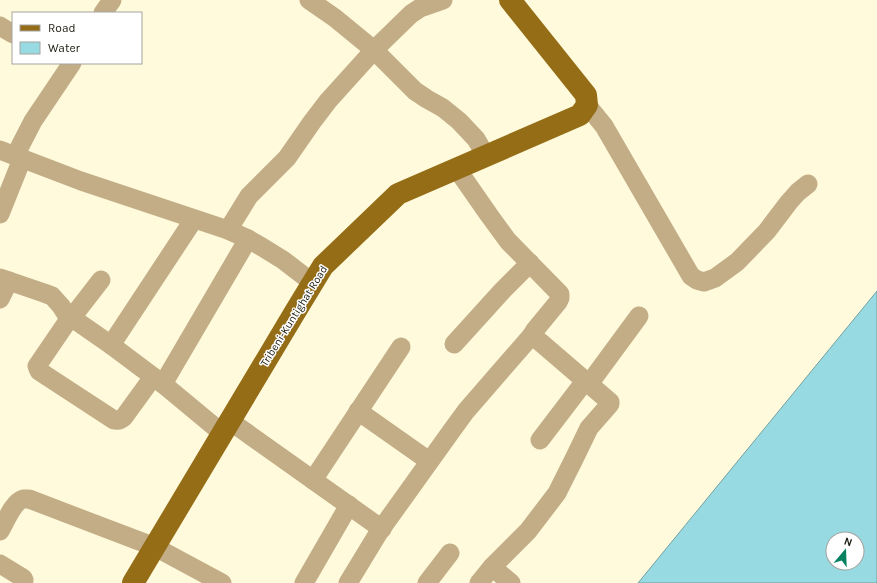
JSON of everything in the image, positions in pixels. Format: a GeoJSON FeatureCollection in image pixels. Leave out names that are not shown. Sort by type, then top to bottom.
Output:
{"type":"FeatureCollection","features":[{"type":"Feature","properties":{"kind":"main road"},"geometry":{"type":"LineString","coordinates":[[510,0],[586,95],[587,105]]}},
{"type":"Feature","properties":{"kind":"main road","name":"Tribeni-Kuntighat Road"},"geometry":{"type":"LineString","coordinates":[[133,583],[323,266],[398,194],[580,115],[587,105]]}},
{"type":"Feature","properties":{"kind":"street"},"geometry":{"type":"LineString","coordinates":[[104,12],[112,0]]}},
{"type":"Feature","properties":{"kind":"street"},"geometry":{"type":"LineString","coordinates":[[308,0],[335,18],[374,50],[415,91],[443,108],[459,121],[476,139],[486,156]]}},
{"type":"Feature","properties":{"kind":"street"},"geometry":{"type":"LineString","coordinates":[[228,230],[249,196],[286,158],[328,101],[374,50],[411,14],[420,8],[443,0]]}},
{"type":"Feature","properties":{"kind":"street"},"geometry":{"type":"LineString","coordinates":[[0,26],[12,33]]}},
{"type":"Feature","properties":{"kind":"street"},"geometry":{"type":"LineString","coordinates":[[0,214],[12,155],[66,65]]}},
{"type":"Feature","properties":{"kind":"street"},"geometry":{"type":"LineString","coordinates":[[587,105],[604,126],[691,276],[697,280],[704,282],[715,278],[738,262],[767,232],[789,202],[808,184]]}},
{"type":"Feature","properties":{"kind":"street"},"geometry":{"type":"LineString","coordinates":[[12,155],[82,181],[228,230],[248,239],[283,260],[312,283]]}},
{"type":"Feature","properties":{"kind":"street"},"geometry":{"type":"LineString","coordinates":[[348,583],[382,529],[466,411],[532,335],[560,298],[560,294],[508,240],[496,225],[457,169]]}},
{"type":"Feature","properties":{"kind":"street"},"geometry":{"type":"LineString","coordinates":[[111,345],[194,219]]}},
{"type":"Feature","properties":{"kind":"street"},"geometry":{"type":"LineString","coordinates":[[101,280],[67,322],[36,366],[40,371],[114,420],[118,421],[124,417],[158,380],[248,239]]}},
{"type":"Feature","properties":{"kind":"street"},"geometry":{"type":"LineString","coordinates":[[454,344],[530,263]]}},
{"type":"Feature","properties":{"kind":"street"},"geometry":{"type":"LineString","coordinates":[[0,299],[5,279],[52,296],[70,320]]}},
{"type":"Feature","properties":{"kind":"street"},"geometry":{"type":"LineString","coordinates":[[540,440],[639,316]]}},
{"type":"Feature","properties":{"kind":"street"},"geometry":{"type":"LineString","coordinates":[[70,320],[75,320],[226,427],[313,480],[382,529]]}},
{"type":"Feature","properties":{"kind":"street"},"geometry":{"type":"LineString","coordinates":[[479,583],[492,567],[528,531],[557,493],[589,428],[610,404],[610,402],[532,335]]}},
{"type":"Feature","properties":{"kind":"street"},"geometry":{"type":"LineString","coordinates":[[313,480],[401,347]]}},
{"type":"Feature","properties":{"kind":"street"},"geometry":{"type":"LineString","coordinates":[[358,411],[429,461]]}},
{"type":"Feature","properties":{"kind":"street"},"geometry":{"type":"LineString","coordinates":[[0,531],[14,506],[19,501],[29,499],[155,547],[222,583]]}},
{"type":"Feature","properties":{"kind":"street"},"geometry":{"type":"LineString","coordinates":[[304,583],[349,505]]}},
{"type":"Feature","properties":{"kind":"street"},"geometry":{"type":"LineString","coordinates":[[427,583],[450,554]]}},
{"type":"Feature","properties":{"kind":"street"},"geometry":{"type":"LineString","coordinates":[[0,564],[23,578],[24,581],[22,583]]}},
{"type":"Feature","properties":{"kind":"street"},"geometry":{"type":"LineString","coordinates":[[492,567],[511,583]]}},
{"type":"Feature","properties":{"kind":"water"},"geometry":{"type":"Polygon","coordinates":[[[877,291],[877,583],[638,583],[877,291]]]}}]}
